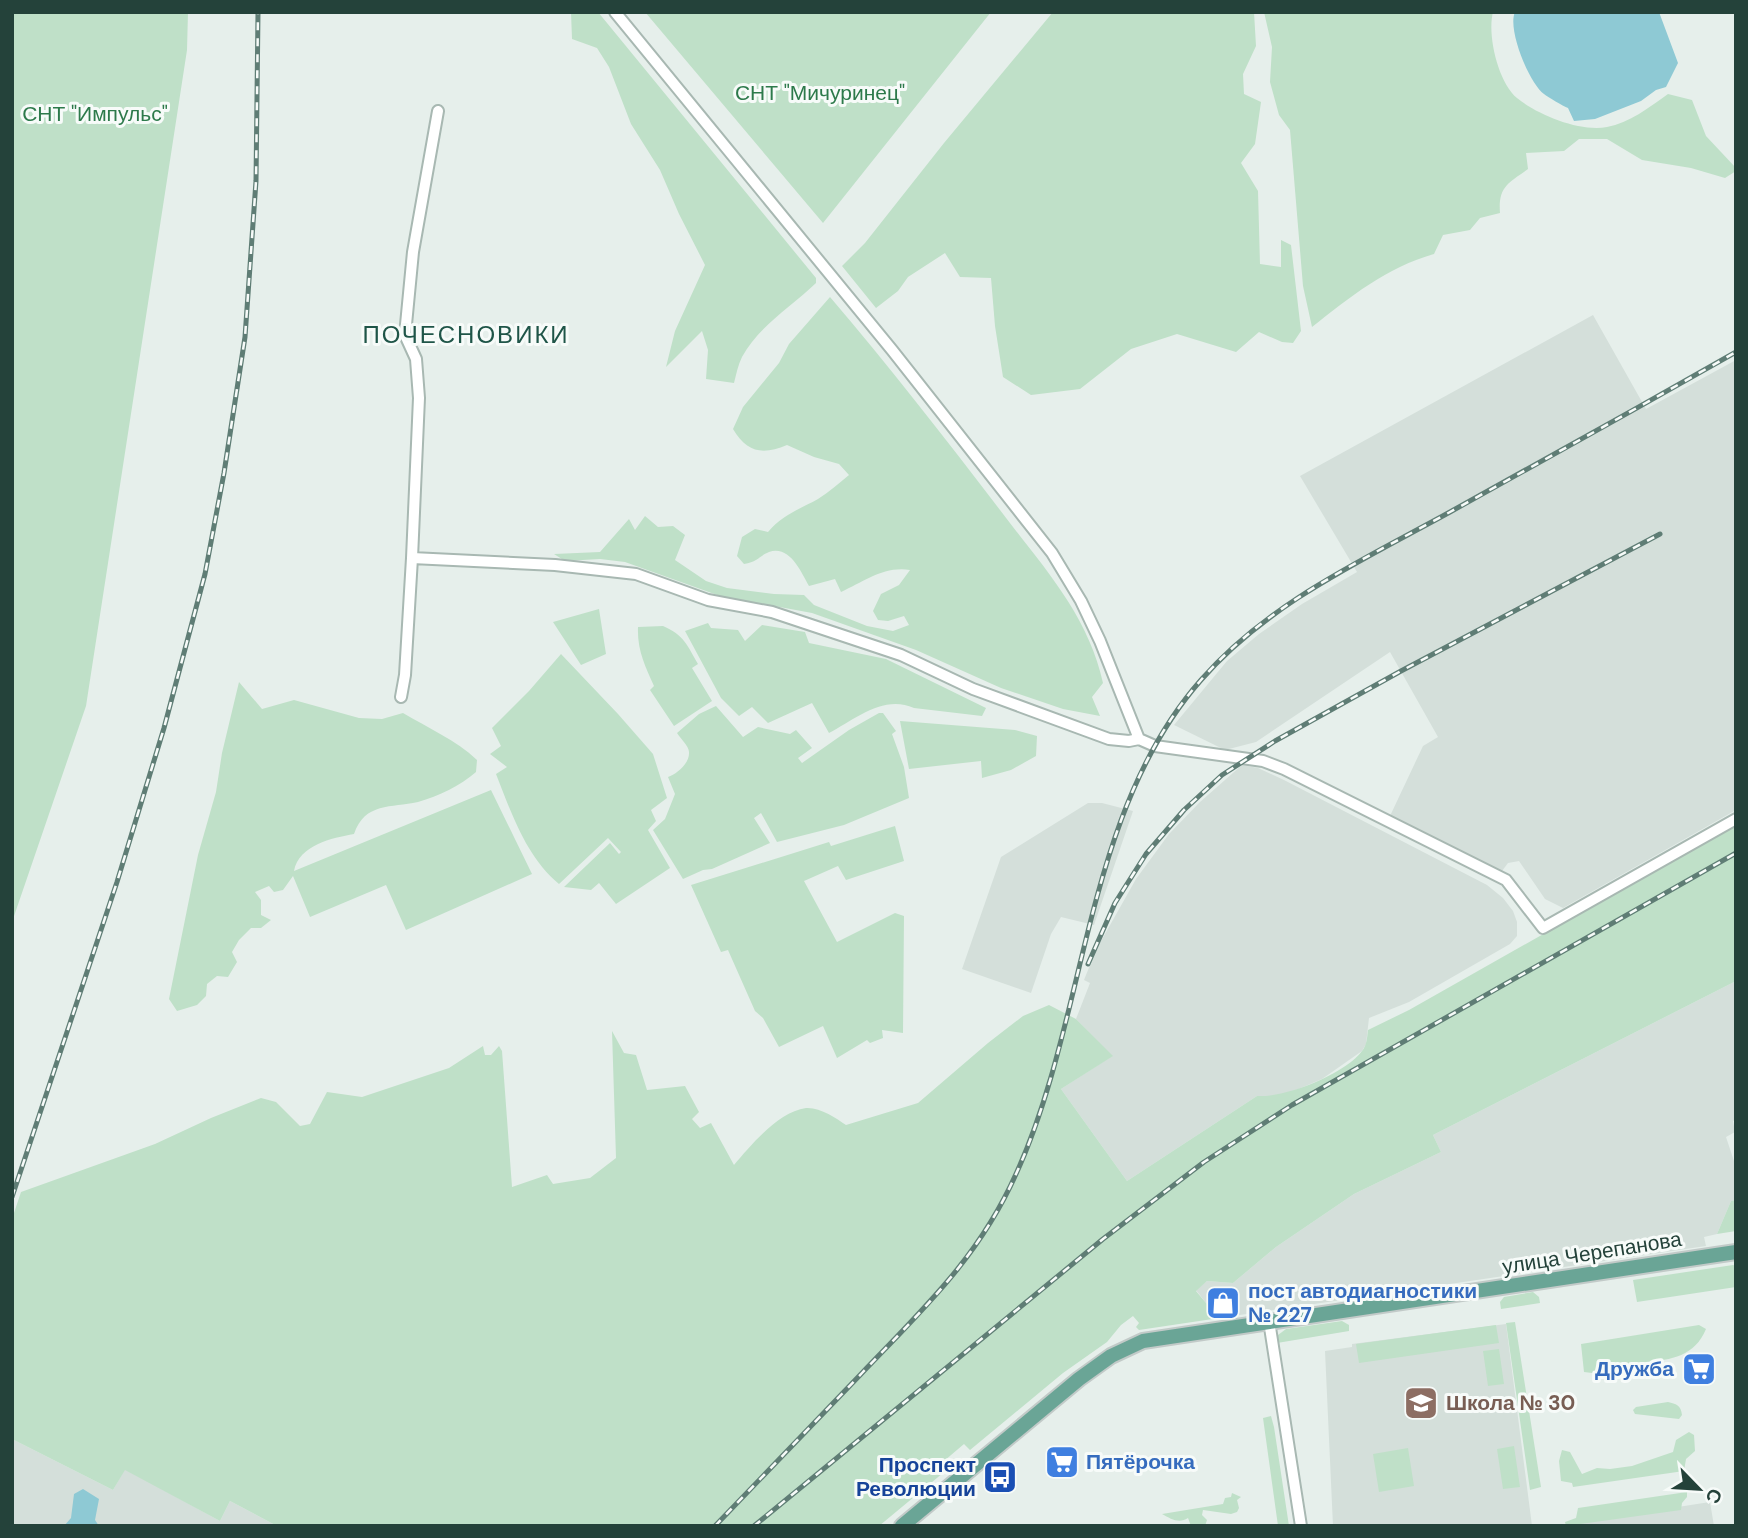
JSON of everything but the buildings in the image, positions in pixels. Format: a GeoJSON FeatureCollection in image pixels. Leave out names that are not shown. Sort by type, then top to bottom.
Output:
{"type":"FeatureCollection","features":[{"type":"Feature","properties":{"kind":"main road","name":"улица Черепанова"},"geometry":{"type":"LineString","coordinates":[[902,1526],[1079,1379],[1124,1348],[1161,1337],[1736,1252]]}},
{"type":"Feature","properties":{"kind":"street"},"geometry":{"type":"LineString","coordinates":[[615,12],[892,350],[1052,552],[1081,601],[1139,739]]}},
{"type":"Feature","properties":{"kind":"street"},"geometry":{"type":"LineString","coordinates":[[401,697],[405,675],[419,398],[416,359],[405,335],[413,252],[438,111]]}},
{"type":"Feature","properties":{"kind":"street"},"geometry":{"type":"LineString","coordinates":[[412,558],[555,565],[636,574],[708,600],[772,612],[901,655],[973,689],[1109,738],[1129,741],[1139,739],[1155,746],[1263,761],[1284,768],[1506,880],[1543,928],[1736,819]]}},
{"type":"Feature","properties":{"kind":"street"},"geometry":{"type":"LineString","coordinates":[[1269,1321],[1301,1526]]}},
{"type":"Feature","properties":{"kind":"shaded area"},"geometry":{"type":"Polygon","coordinates":[[[1593,315],[1646,409],[1736,360],[1736,810],[1563,908],[1545,899],[1519,861],[1508,863],[1502,871],[1390,816],[1423,746],[1438,737],[1390,652],[1256,742],[1225,750],[1174,725],[1227,661],[1259,634],[1302,604],[1357,572],[1300,476],[1593,315]]]}},
{"type":"Feature","properties":{"kind":"shaded area"},"geometry":{"type":"Polygon","coordinates":[[[1242,765],[1258,768],[1284,780],[1487,885],[1503,898],[1513,911],[1517,922],[1517,936],[1510,944],[1409,1002],[1369,1018],[1366,1044],[1362,1051],[1322,1079],[1289,1093],[1271,1097],[1257,1096],[1127,1181],[1061,1089],[1112,1056],[1076,1019],[1090,983],[1084,980],[1096,950],[1136,879],[1169,834],[1242,765]]]}},
{"type":"Feature","properties":{"kind":"shaded area"},"geometry":{"type":"Polygon","coordinates":[[[1088,803],[1102,803],[1133,811],[1094,925],[1061,917],[1051,934],[1031,993],[962,969],[1001,857],[1088,803]]]}},
{"type":"Feature","properties":{"kind":"shaded area"},"geometry":{"type":"Polygon","coordinates":[[[1736,981],[1736,1120],[1733,1121],[1735,1132],[1726,1137],[1736,1167],[1736,1200],[1731,1201],[1717,1234],[1704,1237],[1706,1246],[1226,1317],[1206,1303],[1196,1290],[1207,1281],[1233,1283],[1276,1247],[1354,1194],[1441,1152],[1433,1135],[1736,981]]]}},
{"type":"Feature","properties":{"kind":"shaded area","name":"Школа № 30"},"geometry":{"type":"Polygon","coordinates":[[[1506,1324],[1532,1526],[1333,1526],[1325,1351],[1352,1347],[1352,1344],[1506,1324]]]}},
{"type":"Feature","properties":{"kind":"shaded area"},"geometry":{"type":"Polygon","coordinates":[[[12,1439],[113,1490],[125,1469],[220,1521],[230,1501],[277,1526],[12,1526],[12,1439]]]}},
{"type":"Feature","properties":{"kind":"shaded area"},"geometry":{"type":"Polygon","coordinates":[[[1710,1502],[1714,1526],[1555,1526],[1710,1502]]]}},
{"type":"Feature","properties":{"kind":"green space","name":"СНТ \"Импульс\""},"geometry":{"type":"Polygon","coordinates":[[[12,12],[188,12],[187,50],[86,706],[12,922],[12,12]]]}},
{"type":"Feature","properties":{"kind":"green space"},"geometry":{"type":"Polygon","coordinates":[[[571,12],[598,12],[816,278],[816,283],[766,326],[749,346],[741,360],[734,383],[706,379],[708,350],[702,331],[666,367],[675,331],[705,265],[660,170],[631,124],[609,67],[597,48],[572,39],[571,12]]]}},
{"type":"Feature","properties":{"kind":"green space","name":"СНТ \"Мичуринец\""},"geometry":{"type":"Polygon","coordinates":[[[645,12],[991,12],[823,223],[645,12]]]}},
{"type":"Feature","properties":{"kind":"green space"},"geometry":{"type":"Polygon","coordinates":[[[1053,12],[1254,12],[1256,46],[1243,74],[1244,94],[1261,102],[1255,144],[1241,163],[1258,191],[1260,264],[1281,267],[1281,240],[1291,245],[1301,331],[1293,343],[1282,342],[1259,332],[1236,352],[1177,334],[1131,349],[1080,389],[1031,395],[1003,377],[991,278],[960,277],[945,253],[908,277],[898,291],[876,308],[842,266],[865,243],[1053,12]]]}},
{"type":"Feature","properties":{"kind":"green space"},"geometry":{"type":"Polygon","coordinates":[[[1264,12],[1493,12],[1493,45],[1499,70],[1510,91],[1526,104],[1560,121],[1596,128],[1623,122],[1668,94],[1692,100],[1706,136],[1736,171],[1725,178],[1691,168],[1642,160],[1607,139],[1579,139],[1564,151],[1526,153],[1528,169],[1506,186],[1501,197],[1500,213],[1480,218],[1470,230],[1443,235],[1434,254],[1385,275],[1312,327],[1303,286],[1290,130],[1279,115],[1270,82],[1272,47],[1264,12]]]}},
{"type":"Feature","properties":{"kind":"green space"},"geometry":{"type":"Polygon","coordinates":[[[830,297],[938,429],[1062,592],[1096,658],[1103,683],[1092,697],[1100,716],[1063,709],[1001,688],[916,650],[812,613],[720,596],[625,562],[600,559],[565,561],[554,554],[600,552],[629,519],[635,530],[645,516],[658,527],[673,526],[685,535],[675,560],[706,581],[727,588],[804,595],[814,605],[867,626],[893,631],[909,625],[904,616],[888,621],[878,620],[873,611],[881,594],[899,585],[910,570],[891,570],[841,592],[835,579],[809,586],[794,561],[783,552],[769,552],[744,564],[737,556],[742,537],[755,529],[768,532],[785,517],[818,499],[849,475],[839,464],[787,445],[770,450],[756,450],[744,443],[733,429],[743,407],[779,363],[789,344],[830,297]]]}},
{"type":"Feature","properties":{"kind":"green space"},"geometry":{"type":"Polygon","coordinates":[[[599,609],[606,654],[581,665],[553,622],[599,609]]]}},
{"type":"Feature","properties":{"kind":"green space"},"geometry":{"type":"Polygon","coordinates":[[[708,623],[711,628],[738,630],[745,641],[762,625],[805,632],[809,643],[886,659],[986,708],[982,716],[892,704],[859,715],[829,733],[812,703],[768,723],[752,707],[739,716],[721,698],[685,631],[708,623]]]}},
{"type":"Feature","properties":{"kind":"green space"},"geometry":{"type":"Polygon","coordinates":[[[663,626],[676,633],[688,646],[698,664],[692,668],[712,701],[674,726],[650,690],[654,686],[639,643],[638,627],[663,626]]]}},
{"type":"Feature","properties":{"kind":"green space"},"geometry":{"type":"Polygon","coordinates":[[[561,654],[653,754],[667,798],[651,810],[656,821],[648,830],[670,868],[616,904],[599,883],[591,890],[564,887],[610,843],[619,854],[621,852],[608,838],[559,884],[537,861],[521,833],[496,774],[507,767],[490,754],[501,746],[492,728],[561,654]]]}},
{"type":"Feature","properties":{"kind":"green space"},"geometry":{"type":"Polygon","coordinates":[[[239,682],[262,709],[294,700],[359,718],[382,719],[403,713],[451,740],[477,760],[476,772],[456,786],[418,802],[372,811],[365,816],[354,834],[309,849],[297,862],[294,871],[491,790],[532,874],[406,930],[386,885],[310,917],[293,876],[283,890],[274,892],[269,886],[255,892],[261,900],[261,915],[271,920],[261,928],[251,928],[239,940],[232,952],[237,962],[228,977],[217,976],[207,984],[206,996],[197,1005],[177,1011],[169,999],[198,855],[216,792],[222,753],[239,682]]]}},
{"type":"Feature","properties":{"kind":"green space"},"geometry":{"type":"Polygon","coordinates":[[[716,706],[743,737],[758,727],[790,734],[796,730],[812,748],[798,758],[802,763],[849,730],[883,713],[896,731],[892,734],[904,767],[909,798],[844,825],[777,842],[761,813],[754,818],[770,843],[683,879],[653,830],[665,819],[675,794],[668,777],[682,768],[689,756],[688,747],[677,733],[699,714],[716,706]]]}},
{"type":"Feature","properties":{"kind":"green space"},"geometry":{"type":"Polygon","coordinates":[[[900,721],[1015,730],[1037,736],[1036,756],[1011,770],[982,778],[981,761],[909,769],[900,721]]]}},
{"type":"Feature","properties":{"kind":"green space"},"geometry":{"type":"Polygon","coordinates":[[[1736,825],[1736,981],[1433,1135],[1441,1152],[1354,1194],[1276,1247],[1233,1283],[1207,1281],[1196,1291],[1206,1303],[1226,1317],[1139,1330],[1136,1327],[1139,1323],[1133,1316],[1121,1325],[1107,1342],[1063,1373],[970,1450],[964,1444],[944,1461],[949,1468],[879,1526],[277,1526],[230,1501],[220,1521],[125,1470],[113,1490],[12,1439],[12,1219],[21,1192],[155,1144],[261,1098],[276,1102],[300,1126],[310,1124],[327,1092],[362,1097],[449,1068],[483,1046],[485,1055],[491,1055],[499,1046],[502,1051],[512,1187],[547,1175],[553,1184],[590,1178],[616,1158],[612,1031],[624,1053],[636,1055],[647,1090],[685,1086],[699,1112],[692,1119],[700,1128],[711,1123],[734,1165],[766,1130],[796,1111],[817,1109],[846,1125],[918,1103],[1023,1016],[1049,1005],[1076,1019],[1113,1056],[1061,1089],[1127,1181],[1257,1096],[1298,1089],[1329,1076],[1354,1060],[1364,1049],[1368,1030],[1409,1010],[1736,825]]]}},
{"type":"Feature","properties":{"kind":"green space"},"geometry":{"type":"Polygon","coordinates":[[[895,826],[904,861],[846,880],[838,866],[804,881],[837,942],[895,913],[904,916],[903,1033],[882,1030],[883,1038],[870,1043],[867,1040],[837,1058],[823,1026],[779,1047],[763,1018],[755,1011],[728,950],[721,952],[691,885],[829,842],[831,846],[895,826]]]}},
{"type":"Feature","properties":{"kind":"green space"},"geometry":{"type":"Polygon","coordinates":[[[1736,1200],[1736,1231],[1717,1234],[1731,1201],[1736,1200]]]}},
{"type":"Feature","properties":{"kind":"green space"},"geometry":{"type":"Polygon","coordinates":[[[1736,1266],[1736,1287],[1637,1302],[1633,1280],[1736,1266]]]}},
{"type":"Feature","properties":{"kind":"green space"},"geometry":{"type":"Polygon","coordinates":[[[1533,1292],[1539,1297],[1540,1303],[1501,1309],[1500,1302],[1504,1297],[1533,1292]]]}},
{"type":"Feature","properties":{"kind":"green space"},"geometry":{"type":"Polygon","coordinates":[[[1342,1321],[1349,1325],[1349,1331],[1277,1343],[1278,1335],[1286,1329],[1342,1321]]]}},
{"type":"Feature","properties":{"kind":"green space"},"geometry":{"type":"Polygon","coordinates":[[[1515,1322],[1541,1487],[1530,1490],[1506,1323],[1515,1322]]]}},
{"type":"Feature","properties":{"kind":"green space"},"geometry":{"type":"Polygon","coordinates":[[[1496,1325],[1499,1343],[1359,1363],[1356,1344],[1496,1325]]]}},
{"type":"Feature","properties":{"kind":"green space"},"geometry":{"type":"Polygon","coordinates":[[[1699,1325],[1706,1329],[1701,1338],[1689,1351],[1681,1355],[1664,1360],[1607,1366],[1600,1374],[1584,1372],[1581,1344],[1699,1325]]]}},
{"type":"Feature","properties":{"kind":"green space"},"geometry":{"type":"Polygon","coordinates":[[[1499,1349],[1504,1384],[1488,1386],[1483,1351],[1499,1349]]]}},
{"type":"Feature","properties":{"kind":"green space"},"geometry":{"type":"Polygon","coordinates":[[[1668,1402],[1679,1407],[1682,1415],[1679,1419],[1635,1414],[1633,1410],[1636,1407],[1668,1402]]]}},
{"type":"Feature","properties":{"kind":"green space"},"geometry":{"type":"Polygon","coordinates":[[[1271,1416],[1289,1526],[1278,1526],[1263,1418],[1271,1416]]]}},
{"type":"Feature","properties":{"kind":"green space"},"geometry":{"type":"Polygon","coordinates":[[[1689,1432],[1694,1435],[1695,1451],[1686,1459],[1684,1471],[1573,1487],[1572,1483],[1561,1481],[1559,1461],[1562,1450],[1570,1452],[1582,1474],[1597,1468],[1632,1466],[1673,1452],[1676,1440],[1689,1432]]]}},
{"type":"Feature","properties":{"kind":"green space"},"geometry":{"type":"Polygon","coordinates":[[[1514,1446],[1520,1487],[1503,1489],[1497,1449],[1514,1446]]]}},
{"type":"Feature","properties":{"kind":"green space"},"geometry":{"type":"Polygon","coordinates":[[[1408,1448],[1414,1486],[1379,1492],[1373,1454],[1408,1448]]]}},
{"type":"Feature","properties":{"kind":"green space"},"geometry":{"type":"Polygon","coordinates":[[[1687,1492],[1681,1510],[1566,1526],[1565,1522],[1576,1518],[1578,1508],[1687,1492]]]}},
{"type":"Feature","properties":{"kind":"green space"},"geometry":{"type":"Polygon","coordinates":[[[1232,1493],[1241,1497],[1237,1500],[1237,1512],[1231,1514],[1203,1510],[1202,1515],[1207,1520],[1205,1526],[1191,1526],[1188,1518],[1178,1521],[1162,1514],[1223,1504],[1225,1498],[1231,1497],[1232,1493]]]}},
{"type":"Feature","properties":{"kind":"water"},"geometry":{"type":"Polygon","coordinates":[[[1515,12],[1659,12],[1678,63],[1666,87],[1656,90],[1641,101],[1595,119],[1574,121],[1568,108],[1538,88],[1526,68],[1514,30],[1515,12]]]}},
{"type":"Feature","properties":{"kind":"water"},"geometry":{"type":"Polygon","coordinates":[[[83,1489],[99,1499],[95,1520],[99,1526],[64,1526],[71,1518],[74,1494],[83,1489]]]}},
{"type":"Feature","properties":{"kind":"railway"},"geometry":{"type":"LineString","coordinates":[[12,1197],[117,882],[164,728],[205,574],[245,337],[256,181],[258,12]]}},
{"type":"Feature","properties":{"kind":"railway"},"geometry":{"type":"LineString","coordinates":[[715,1526],[928,1303],[967,1256],[1001,1204],[1040,1113],[1059,1049],[1091,918],[1132,792],[1162,733],[1201,680],[1256,628],[1318,585],[1736,352]]}},
{"type":"Feature","properties":{"kind":"railway"},"geometry":{"type":"LineString","coordinates":[[1088,964],[1115,903],[1146,854],[1184,810],[1222,775],[1275,741],[1401,671],[1660,534]]}},
{"type":"Feature","properties":{"kind":"railway"},"geometry":{"type":"LineString","coordinates":[[754,1526],[1103,1239],[1204,1162],[1292,1105],[1736,853]]}},
{"type":"Feature","properties":{"kind":"place","name":"пост автодиагностики № 227"},"geometry":{"type":"Point","coordinates":[1223,1303]}},
{"type":"Feature","properties":{"kind":"place","name":"Дружба"},"geometry":{"type":"Point","coordinates":[1699,1369]}},
{"type":"Feature","properties":{"kind":"place","name":"Школа № 30"},"geometry":{"type":"Point","coordinates":[1421,1403]}},
{"type":"Feature","properties":{"kind":"place","name":"Пятёрочка"},"geometry":{"type":"Point","coordinates":[1062,1462]}},
{"type":"Feature","properties":{"kind":"place","name":"Проспект Революции"},"geometry":{"type":"Point","coordinates":[1000,1477]}},
{"type":"Feature","properties":{"kind":"district","name":"ПОЧЕСНОВИКИ"},"geometry":{"type":"Point","coordinates":[466,334]}}]}
